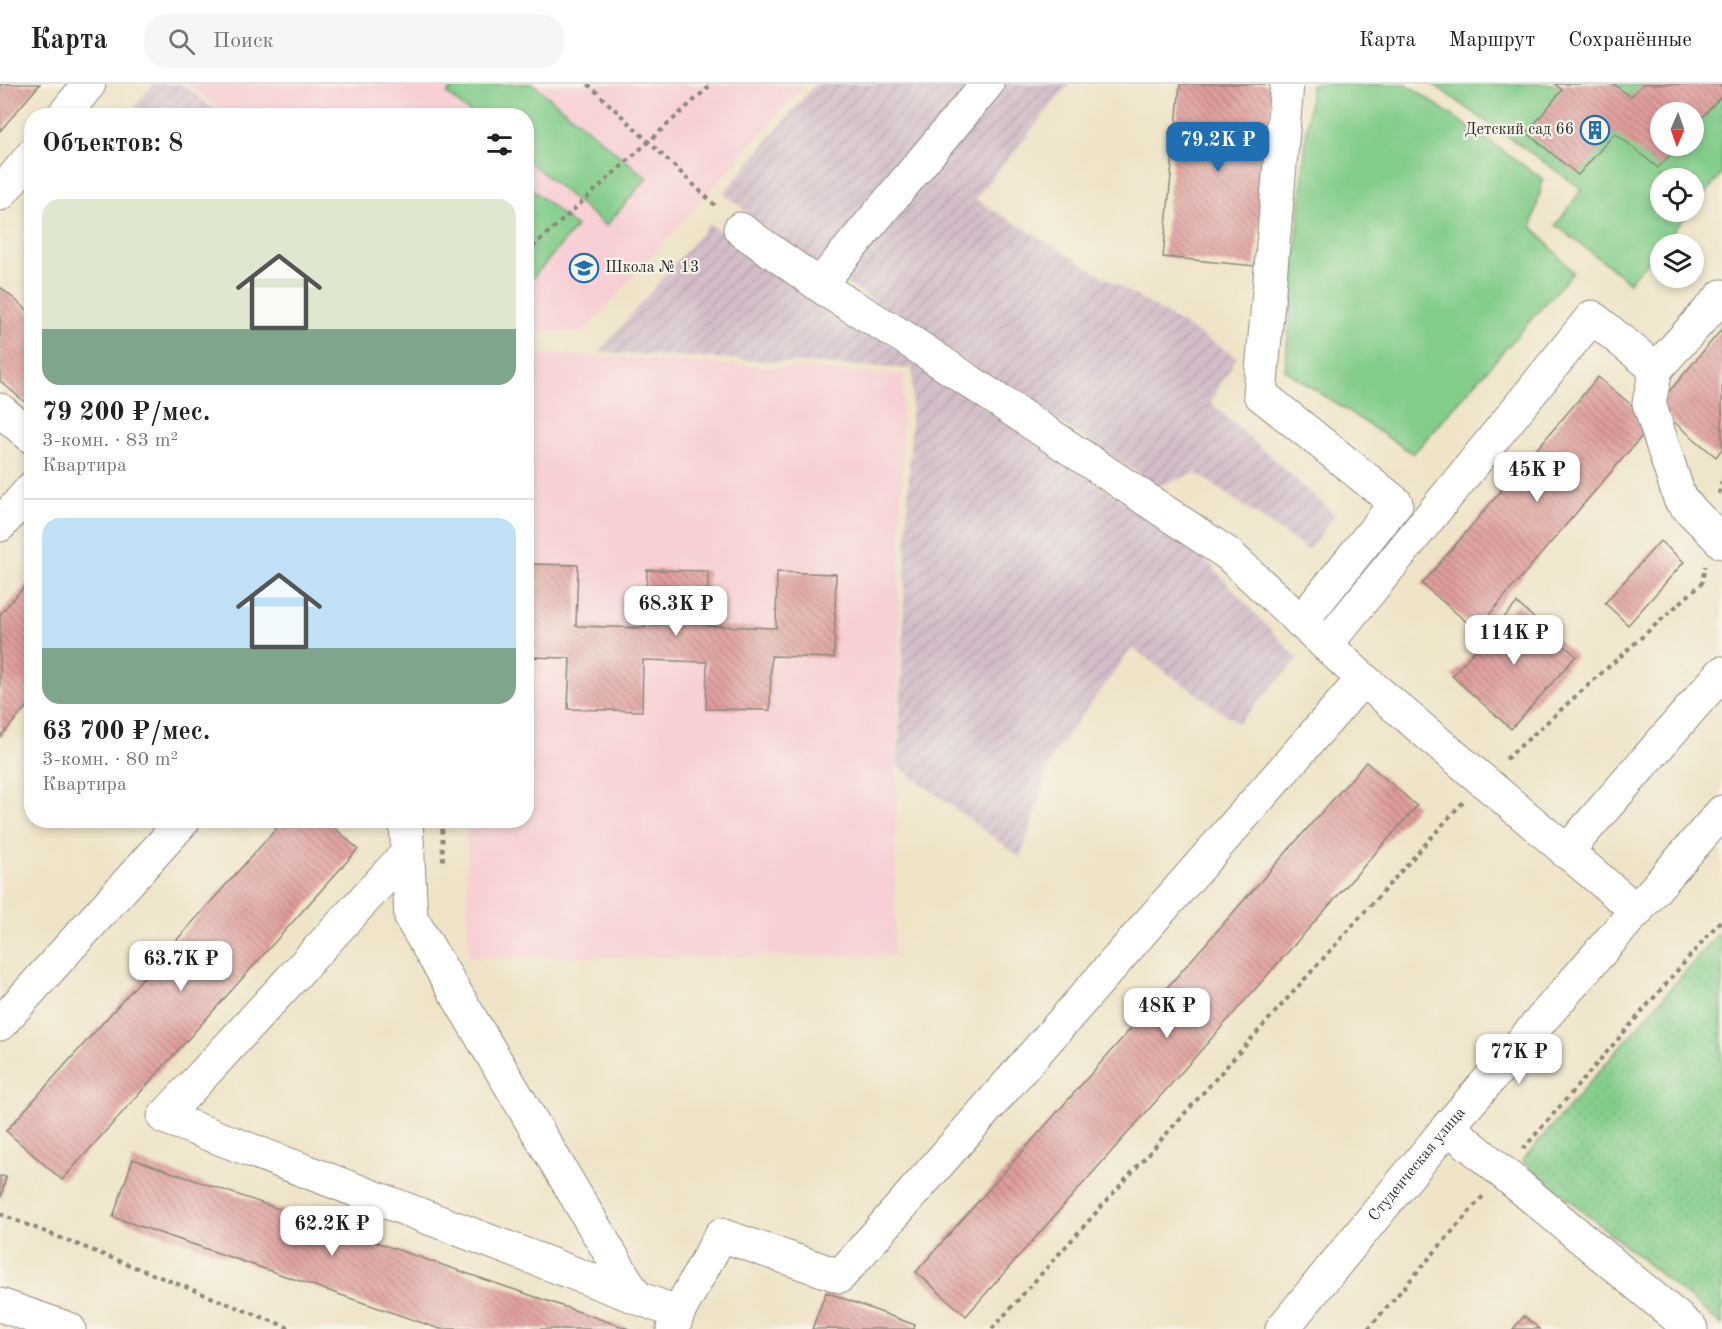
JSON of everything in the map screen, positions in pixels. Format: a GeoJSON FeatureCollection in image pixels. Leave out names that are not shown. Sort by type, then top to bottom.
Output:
{"type":"FeatureCollection","features":[{"type":"Feature","properties":{"kind":"street"},"geometry":{"type":"LineString","coordinates":[[70,108],[89,84]]}},
{"type":"Feature","properties":{"kind":"street"},"geometry":{"type":"LineString","coordinates":[[819,285],[987,84]]}},
{"type":"Feature","properties":{"kind":"street"},"geometry":{"type":"LineString","coordinates":[[1287,84],[1260,394],[1396,503],[1301,622]]}},
{"type":"Feature","properties":{"kind":"street"},"geometry":{"type":"LineString","coordinates":[[0,194],[24,165]]}},
{"type":"Feature","properties":{"kind":"street"},"geometry":{"type":"LineString","coordinates":[[740,229],[819,285],[905,338],[1228,554],[1363,679],[1637,911]]}},
{"type":"Feature","properties":{"kind":"street"},"geometry":{"type":"LineString","coordinates":[[1717,537],[1680,499],[1649,404],[1656,369],[1722,296]]}},
{"type":"Feature","properties":{"kind":"street"},"geometry":{"type":"LineString","coordinates":[[1326,645],[1592,317],[1656,369]]}},
{"type":"Feature","properties":{"kind":"street"},"geometry":{"type":"LineString","coordinates":[[0,410],[24,430]]}},
{"type":"Feature","properties":{"kind":"street"},"geometry":{"type":"LineString","coordinates":[[0,525],[24,497]]}},
{"type":"Feature","properties":{"kind":"street"},"geometry":{"type":"LineString","coordinates":[[1566,852],[1722,673]]}},
{"type":"Feature","properties":{"kind":"street"},"geometry":{"type":"LineString","coordinates":[[407,836],[164,1117],[636,1297],[676,1321],[721,1234],[840,1276],[1363,679]]}},
{"type":"Feature","properties":{"kind":"street","name":"Студенческая улица"},"geometry":{"type":"LineString","coordinates":[[1282,1329],[1448,1127],[1722,812]]}},
{"type":"Feature","properties":{"kind":"street"},"geometry":{"type":"LineString","coordinates":[[0,1024],[177,828]]}},
{"type":"Feature","properties":{"kind":"street"},"geometry":{"type":"LineString","coordinates":[[407,836],[411,918],[636,1297]]}},
{"type":"Feature","properties":{"kind":"street"},"geometry":{"type":"LineString","coordinates":[[1448,1127],[1504,1171],[1691,1329]]}},
{"type":"Feature","properties":{"kind":"street"},"geometry":{"type":"LineString","coordinates":[[0,1305],[69,1329]]}},
{"type":"Feature","properties":{"kind":"path"},"geometry":{"type":"LineString","coordinates":[[588,84],[740,229]]}},
{"type":"Feature","properties":{"kind":"path"},"geometry":{"type":"LineString","coordinates":[[534,247],[712,84]]}},
{"type":"Feature","properties":{"kind":"path"},"geometry":{"type":"LineString","coordinates":[[992,1329],[1482,781],[1702,584],[1717,537],[1722,480]]}},
{"type":"Feature","properties":{"kind":"path"},"geometry":{"type":"LineString","coordinates":[[1368,1329],[1722,919]]}},
{"type":"Feature","properties":{"kind":"path"},"geometry":{"type":"LineString","coordinates":[[0,1214],[292,1329]]}},
{"type":"Feature","properties":{"kind":"shaded area"},"geometry":{"type":"Polygon","coordinates":[[[154,84],[181,84],[213,108],[133,108],[154,84]]]}},
{"type":"Feature","properties":{"kind":"shaded area","name":"Школа № 13"},"geometry":{"type":"Polygon","coordinates":[[[187,84],[805,84],[584,332],[534,332],[534,108],[219,108],[187,84]]]}},
{"type":"Feature","properties":{"kind":"shaded area"},"geometry":{"type":"Polygon","coordinates":[[[815,84],[1069,84],[975,199],[1237,357],[1210,402],[1335,515],[1308,550],[1196,473],[1157,486],[777,238],[724,193],[815,84]]]}},
{"type":"Feature","properties":{"kind":"shaded area"},"geometry":{"type":"Polygon","coordinates":[[[709,224],[1195,549],[1298,659],[1238,723],[1132,648],[1051,757],[1021,858],[898,766],[913,369],[599,352],[709,224]]]}},
{"type":"Feature","properties":{"kind":"shaded area"},"geometry":{"type":"Polygon","coordinates":[[[534,352],[903,375],[894,955],[469,958],[466,828],[534,828],[534,352]]]}},
{"type":"Feature","properties":{"kind":"green space"},"geometry":{"type":"Polygon","coordinates":[[[456,84],[533,84],[647,178],[606,226],[534,166],[534,108],[464,108],[447,94],[456,84]]]}},
{"type":"Feature","properties":{"kind":"green space"},"geometry":{"type":"Polygon","coordinates":[[[1311,84],[1407,84],[1543,179],[1532,226],[1573,272],[1413,454],[1285,370],[1311,84]]]}},
{"type":"Feature","properties":{"kind":"green space"},"geometry":{"type":"Polygon","coordinates":[[[1433,84],[1722,84],[1722,174],[1704,195],[1704,168],[1650,168],[1650,222],[1681,222],[1671,234],[1650,234],[1650,258],[1629,282],[1556,225],[1582,189],[1433,84]]]}},
{"type":"Feature","properties":{"kind":"green space"},"geometry":{"type":"Polygon","coordinates":[[[534,191],[576,227],[534,277],[534,191]]]}},
{"type":"Feature","properties":{"kind":"green space"},"geometry":{"type":"Polygon","coordinates":[[[1722,929],[1722,1325],[1522,1161],[1722,929]]]}},
{"type":"Feature","properties":{"kind":"building"},"geometry":{"type":"Polygon","coordinates":[[[0,84],[40,84],[0,131],[0,84]]]}},
{"type":"Feature","properties":{"kind":"building"},"geometry":{"type":"Polygon","coordinates":[[[1180,84],[1273,84],[1255,266],[1163,257],[1180,84]]]}},
{"type":"Feature","properties":{"kind":"building","name":"Детский сад 66"},"geometry":{"type":"Polygon","coordinates":[[[1555,84],[1614,84],[1630,97],[1643,84],[1719,84],[1722,87],[1722,95],[1704,116],[1704,102],[1650,102],[1650,156],[1669,156],[1658,168],[1615,133],[1578,175],[1527,133],[1562,90],[1555,84]]]}},
{"type":"Feature","properties":{"kind":"building"},"geometry":{"type":"Polygon","coordinates":[[[0,287],[24,307],[24,401],[0,381],[0,287]]]}},
{"type":"Feature","properties":{"kind":"building"},"geometry":{"type":"Polygon","coordinates":[[[1722,329],[1722,449],[1716,457],[1656,407],[1722,329]]]}},
{"type":"Feature","properties":{"kind":"building"},"geometry":{"type":"Polygon","coordinates":[[[1598,377],[1653,423],[1476,630],[1422,584],[1598,377]]]}},
{"type":"Feature","properties":{"kind":"building"},"geometry":{"type":"Polygon","coordinates":[[[1660,541],[1684,562],[1628,625],[1605,603],[1660,541]]]}},
{"type":"Feature","properties":{"kind":"building"},"geometry":{"type":"Polygon","coordinates":[[[534,564],[578,565],[576,626],[645,628],[647,570],[708,571],[707,626],[776,628],[777,572],[836,574],[834,658],[771,656],[770,710],[706,709],[707,662],[643,660],[642,711],[568,709],[570,658],[534,657],[534,564]]]}},
{"type":"Feature","properties":{"kind":"building"},"geometry":{"type":"Polygon","coordinates":[[[24,587],[24,710],[0,737],[0,614],[24,587]]]}},
{"type":"Feature","properties":{"kind":"building"},"geometry":{"type":"Polygon","coordinates":[[[1517,603],[1576,656],[1511,729],[1452,676],[1517,603]]]}},
{"type":"Feature","properties":{"kind":"building"},"geometry":{"type":"Polygon","coordinates":[[[1366,762],[1417,806],[966,1316],[916,1272],[1366,762]]]}},
{"type":"Feature","properties":{"kind":"building"},"geometry":{"type":"Polygon","coordinates":[[[277,828],[335,828],[358,849],[62,1180],[6,1131],[277,828]]]}},
{"type":"Feature","properties":{"kind":"building"},"geometry":{"type":"Polygon","coordinates":[[[133,1159],[629,1329],[440,1329],[113,1217],[133,1159]]]}},
{"type":"Feature","properties":{"kind":"building"},"geometry":{"type":"Polygon","coordinates":[[[0,1176],[6,1177],[1,1197],[0,1197],[0,1176]]]}},
{"type":"Feature","properties":{"kind":"building"},"geometry":{"type":"Polygon","coordinates":[[[826,1292],[915,1325],[914,1329],[812,1329],[826,1292]]]}},
{"type":"Feature","properties":{"kind":"building"},"geometry":{"type":"Polygon","coordinates":[[[1524,1316],[1539,1329],[1513,1329],[1524,1316]]]}},
{"type":"Feature","properties":{"kind":"place","name":"Детский сад 66"},"geometry":{"type":"Point","coordinates":[1595,130]}},
{"type":"Feature","properties":{"kind":"place","name":"Школа № 13"},"geometry":{"type":"Point","coordinates":[584,268]}}]}
